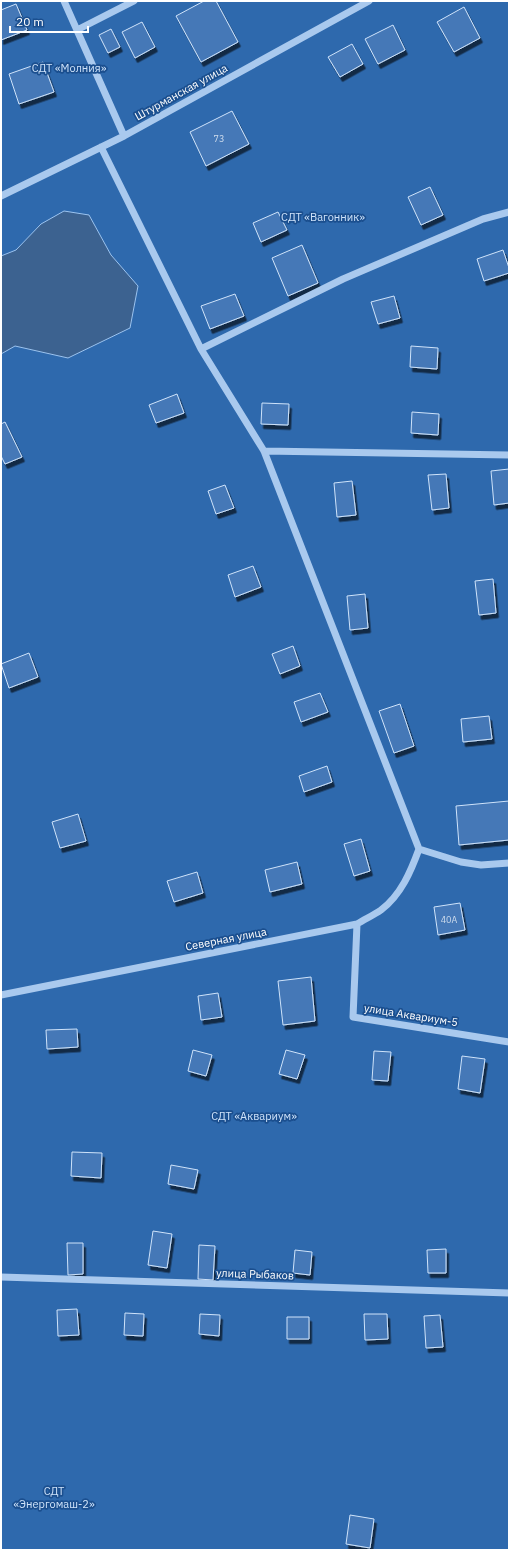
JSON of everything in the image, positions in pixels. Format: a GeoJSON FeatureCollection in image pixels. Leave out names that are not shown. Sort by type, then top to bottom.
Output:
{"type":"FeatureCollection","features":[{"type":"Feature","properties":{"kind":"street"},"geometry":{"type":"LineString","coordinates":[[64,1],[124,136]]}},
{"type":"Feature","properties":{"kind":"street"},"geometry":{"type":"LineString","coordinates":[[77,30],[134,1]]}},
{"type":"Feature","properties":{"kind":"street","name":"Штурманская улица"},"geometry":{"type":"LineString","coordinates":[[1,196],[124,136],[369,1]]}},
{"type":"Feature","properties":{"kind":"street"},"geometry":{"type":"LineString","coordinates":[[101,147],[201,350],[264,451],[419,849],[460,862],[481,865],[509,863]]}},
{"type":"Feature","properties":{"kind":"street"},"geometry":{"type":"LineString","coordinates":[[201,350],[343,279],[483,219],[509,212]]}},
{"type":"Feature","properties":{"kind":"street"},"geometry":{"type":"LineString","coordinates":[[264,451],[509,455]]}},
{"type":"Feature","properties":{"kind":"street","name":"Северная улица"},"geometry":{"type":"LineString","coordinates":[[1,995],[357,924],[382,909],[401,888],[419,849]]}},
{"type":"Feature","properties":{"kind":"street","name":"улица Аквариум-5"},"geometry":{"type":"LineString","coordinates":[[357,924],[353,1017],[509,1042]]}},
{"type":"Feature","properties":{"kind":"street","name":"улица Рыбаков"},"geometry":{"type":"LineString","coordinates":[[1,1277],[509,1293]]}},
{"type":"Feature","properties":{"kind":"green space","name":"СДТ «Аквариум»"},"geometry":{"type":"Polygon","coordinates":[[[1,1],[509,1],[509,1550],[1,1550],[1,354],[15,346],[68,358],[130,328],[138,286],[111,255],[89,215],[41,224],[16,250],[1,256],[1,1]]]}},
{"type":"Feature","properties":{"kind":"shaded area"},"geometry":{"type":"Polygon","coordinates":[[[64,211],[89,215],[111,255],[138,286],[130,328],[68,358],[15,346],[1,354],[1,256],[16,250],[41,224],[64,211]]]}},
{"type":"Feature","properties":{"kind":"building"},"geometry":{"type":"Polygon","coordinates":[[[204,1],[216,1],[238,42],[201,62],[176,16],[204,1]]]}},
{"type":"Feature","properties":{"kind":"building"},"geometry":{"type":"Polygon","coordinates":[[[16,4],[27,30],[1,40],[1,10],[16,4]]]}},
{"type":"Feature","properties":{"kind":"building"},"geometry":{"type":"Polygon","coordinates":[[[464,7],[480,38],[454,52],[437,22],[464,7]]]}},
{"type":"Feature","properties":{"kind":"building"},"geometry":{"type":"Polygon","coordinates":[[[142,22],[155,47],[135,58],[122,32],[142,22]]]}},
{"type":"Feature","properties":{"kind":"building"},"geometry":{"type":"Polygon","coordinates":[[[393,25],[405,50],[378,64],[365,39],[393,25]]]}},
{"type":"Feature","properties":{"kind":"building"},"geometry":{"type":"Polygon","coordinates":[[[111,29],[120,47],[108,53],[99,35],[111,29]]]}},
{"type":"Feature","properties":{"kind":"building"},"geometry":{"type":"Polygon","coordinates":[[[352,44],[363,64],[340,77],[328,57],[352,44]]]}},
{"type":"Feature","properties":{"kind":"building"},"geometry":{"type":"Polygon","coordinates":[[[43,62],[54,92],[19,104],[9,74],[43,62]]]}},
{"type":"Feature","properties":{"kind":"building"},"geometry":{"type":"Polygon","coordinates":[[[232,111],[249,144],[206,166],[190,132],[232,111]]]}},
{"type":"Feature","properties":{"kind":"building"},"geometry":{"type":"Polygon","coordinates":[[[430,187],[443,215],[421,225],[408,197],[430,187]]]}},
{"type":"Feature","properties":{"kind":"building"},"geometry":{"type":"Polygon","coordinates":[[[278,212],[287,230],[261,242],[253,223],[278,212]]]}},
{"type":"Feature","properties":{"kind":"building"},"geometry":{"type":"Polygon","coordinates":[[[302,245],[318,283],[288,296],[272,258],[302,245]]]}},
{"type":"Feature","properties":{"kind":"building"},"geometry":{"type":"Polygon","coordinates":[[[503,250],[509,268],[509,273],[484,281],[477,259],[503,250]]]}},
{"type":"Feature","properties":{"kind":"building"},"geometry":{"type":"Polygon","coordinates":[[[235,294],[244,316],[210,329],[201,306],[235,294]]]}},
{"type":"Feature","properties":{"kind":"building"},"geometry":{"type":"Polygon","coordinates":[[[394,296],[400,318],[378,324],[371,302],[394,296]]]}},
{"type":"Feature","properties":{"kind":"building"},"geometry":{"type":"Polygon","coordinates":[[[411,346],[438,348],[437,369],[410,367],[411,346]]]}},
{"type":"Feature","properties":{"kind":"building"},"geometry":{"type":"Polygon","coordinates":[[[177,394],[184,413],[156,423],[149,405],[177,394]]]}},
{"type":"Feature","properties":{"kind":"building"},"geometry":{"type":"Polygon","coordinates":[[[262,403],[289,404],[288,425],[261,424],[262,403]]]}},
{"type":"Feature","properties":{"kind":"building"},"geometry":{"type":"Polygon","coordinates":[[[412,412],[439,414],[438,435],[411,433],[412,412]]]}},
{"type":"Feature","properties":{"kind":"building"},"geometry":{"type":"Polygon","coordinates":[[[5,422],[22,457],[5,464],[1,456],[1,424],[5,422]]]}},
{"type":"Feature","properties":{"kind":"building"},"geometry":{"type":"Polygon","coordinates":[[[509,469],[509,503],[494,505],[491,471],[509,469]]]}},
{"type":"Feature","properties":{"kind":"building"},"geometry":{"type":"Polygon","coordinates":[[[446,474],[449,508],[432,510],[428,475],[446,474]]]}},
{"type":"Feature","properties":{"kind":"building"},"geometry":{"type":"Polygon","coordinates":[[[352,481],[356,515],[337,517],[334,483],[352,481]]]}},
{"type":"Feature","properties":{"kind":"building"},"geometry":{"type":"Polygon","coordinates":[[[225,485],[234,508],[216,514],[208,491],[225,485]]]}},
{"type":"Feature","properties":{"kind":"building"},"geometry":{"type":"Polygon","coordinates":[[[253,566],[261,587],[235,597],[228,575],[253,566]]]}},
{"type":"Feature","properties":{"kind":"building"},"geometry":{"type":"Polygon","coordinates":[[[493,579],[496,613],[479,615],[475,581],[493,579]]]}},
{"type":"Feature","properties":{"kind":"building"},"geometry":{"type":"Polygon","coordinates":[[[365,594],[368,628],[350,630],[347,596],[365,594]]]}},
{"type":"Feature","properties":{"kind":"building"},"geometry":{"type":"Polygon","coordinates":[[[293,646],[300,666],[280,674],[272,654],[293,646]]]}},
{"type":"Feature","properties":{"kind":"building"},"geometry":{"type":"Polygon","coordinates":[[[29,653],[38,677],[9,688],[1,664],[29,653]]]}},
{"type":"Feature","properties":{"kind":"building"},"geometry":{"type":"Polygon","coordinates":[[[320,693],[328,712],[301,722],[294,702],[320,693]]]}},
{"type":"Feature","properties":{"kind":"building"},"geometry":{"type":"Polygon","coordinates":[[[400,704],[414,746],[394,753],[379,711],[400,704]]]}},
{"type":"Feature","properties":{"kind":"building"},"geometry":{"type":"Polygon","coordinates":[[[489,716],[492,739],[463,742],[461,719],[489,716]]]}},
{"type":"Feature","properties":{"kind":"building"},"geometry":{"type":"Polygon","coordinates":[[[327,766],[332,782],[304,792],[299,776],[327,766]]]}},
{"type":"Feature","properties":{"kind":"building"},"geometry":{"type":"Polygon","coordinates":[[[509,801],[509,840],[459,845],[456,806],[509,801]]]}},
{"type":"Feature","properties":{"kind":"building"},"geometry":{"type":"Polygon","coordinates":[[[78,814],[86,841],[60,848],[52,822],[78,814]]]}},
{"type":"Feature","properties":{"kind":"building"},"geometry":{"type":"Polygon","coordinates":[[[361,839],[370,871],[354,876],[344,844],[361,839]]]}},
{"type":"Feature","properties":{"kind":"building"},"geometry":{"type":"Polygon","coordinates":[[[297,862],[302,884],[270,892],[265,870],[297,862]]]}},
{"type":"Feature","properties":{"kind":"building"},"geometry":{"type":"Polygon","coordinates":[[[197,872],[203,893],[174,902],[167,881],[197,872]]]}},
{"type":"Feature","properties":{"kind":"building"},"geometry":{"type":"Polygon","coordinates":[[[460,903],[465,930],[438,935],[434,907],[460,903]]]}},
{"type":"Feature","properties":{"kind":"building"},"geometry":{"type":"Polygon","coordinates":[[[311,977],[315,1021],[283,1025],[278,981],[311,977]]]}},
{"type":"Feature","properties":{"kind":"building"},"geometry":{"type":"Polygon","coordinates":[[[218,993],[222,1017],[201,1020],[198,996],[218,993]]]}},
{"type":"Feature","properties":{"kind":"building"},"geometry":{"type":"Polygon","coordinates":[[[77,1029],[78,1047],[47,1049],[46,1030],[77,1029]]]}},
{"type":"Feature","properties":{"kind":"building"},"geometry":{"type":"Polygon","coordinates":[[[193,1050],[212,1055],[206,1076],[188,1071],[193,1050]]]}},
{"type":"Feature","properties":{"kind":"building"},"geometry":{"type":"Polygon","coordinates":[[[286,1050],[305,1055],[297,1079],[279,1074],[286,1050]]]}},
{"type":"Feature","properties":{"kind":"building"},"geometry":{"type":"Polygon","coordinates":[[[374,1051],[391,1052],[388,1081],[372,1080],[374,1051]]]}},
{"type":"Feature","properties":{"kind":"building"},"geometry":{"type":"Polygon","coordinates":[[[462,1056],[485,1059],[480,1093],[458,1089],[462,1056]]]}},
{"type":"Feature","properties":{"kind":"building"},"geometry":{"type":"Polygon","coordinates":[[[72,1152],[102,1153],[101,1178],[71,1176],[72,1152]]]}},
{"type":"Feature","properties":{"kind":"building"},"geometry":{"type":"Polygon","coordinates":[[[171,1165],[198,1170],[194,1189],[168,1184],[171,1165]]]}},
{"type":"Feature","properties":{"kind":"building"},"geometry":{"type":"Polygon","coordinates":[[[153,1231],[172,1234],[167,1268],[148,1265],[153,1231]]]}},
{"type":"Feature","properties":{"kind":"building"},"geometry":{"type":"Polygon","coordinates":[[[67,1243],[83,1243],[83,1274],[68,1275],[67,1243]]]}},
{"type":"Feature","properties":{"kind":"building"},"geometry":{"type":"Polygon","coordinates":[[[199,1245],[215,1246],[213,1280],[198,1279],[199,1245]]]}},
{"type":"Feature","properties":{"kind":"building"},"geometry":{"type":"Polygon","coordinates":[[[446,1249],[446,1273],[428,1273],[427,1250],[446,1249]]]}},
{"type":"Feature","properties":{"kind":"building"},"geometry":{"type":"Polygon","coordinates":[[[295,1250],[312,1252],[310,1275],[293,1273],[295,1250]]]}},
{"type":"Feature","properties":{"kind":"building"},"geometry":{"type":"Polygon","coordinates":[[[77,1309],[79,1335],[58,1336],[57,1310],[77,1309]]]}},
{"type":"Feature","properties":{"kind":"building"},"geometry":{"type":"Polygon","coordinates":[[[125,1313],[144,1314],[143,1336],[124,1335],[125,1313]]]}},
{"type":"Feature","properties":{"kind":"building"},"geometry":{"type":"Polygon","coordinates":[[[200,1314],[220,1315],[219,1336],[199,1334],[200,1314]]]}},
{"type":"Feature","properties":{"kind":"building"},"geometry":{"type":"Polygon","coordinates":[[[364,1314],[387,1314],[388,1339],[365,1340],[364,1314]]]}},
{"type":"Feature","properties":{"kind":"building"},"geometry":{"type":"Polygon","coordinates":[[[440,1315],[443,1347],[426,1348],[424,1316],[440,1315]]]}},
{"type":"Feature","properties":{"kind":"building"},"geometry":{"type":"Polygon","coordinates":[[[287,1317],[309,1317],[309,1339],[287,1339],[287,1317]]]}},
{"type":"Feature","properties":{"kind":"building"},"geometry":{"type":"Polygon","coordinates":[[[350,1515],[374,1519],[370,1548],[346,1544],[350,1515]]]}},
{"type":"Feature","properties":{"kind":"park label","name":"СДТ «Молния»"},"geometry":{"type":"Point","coordinates":[69,68]}},
{"type":"Feature","properties":{"kind":"park label","name":"СДТ «Вагонник»"},"geometry":{"type":"Point","coordinates":[323,217]}},
{"type":"Feature","properties":{"kind":"park label","name":"СДТ «Энергомаш-2»"},"geometry":{"type":"Point","coordinates":[54,1497]}}]}
